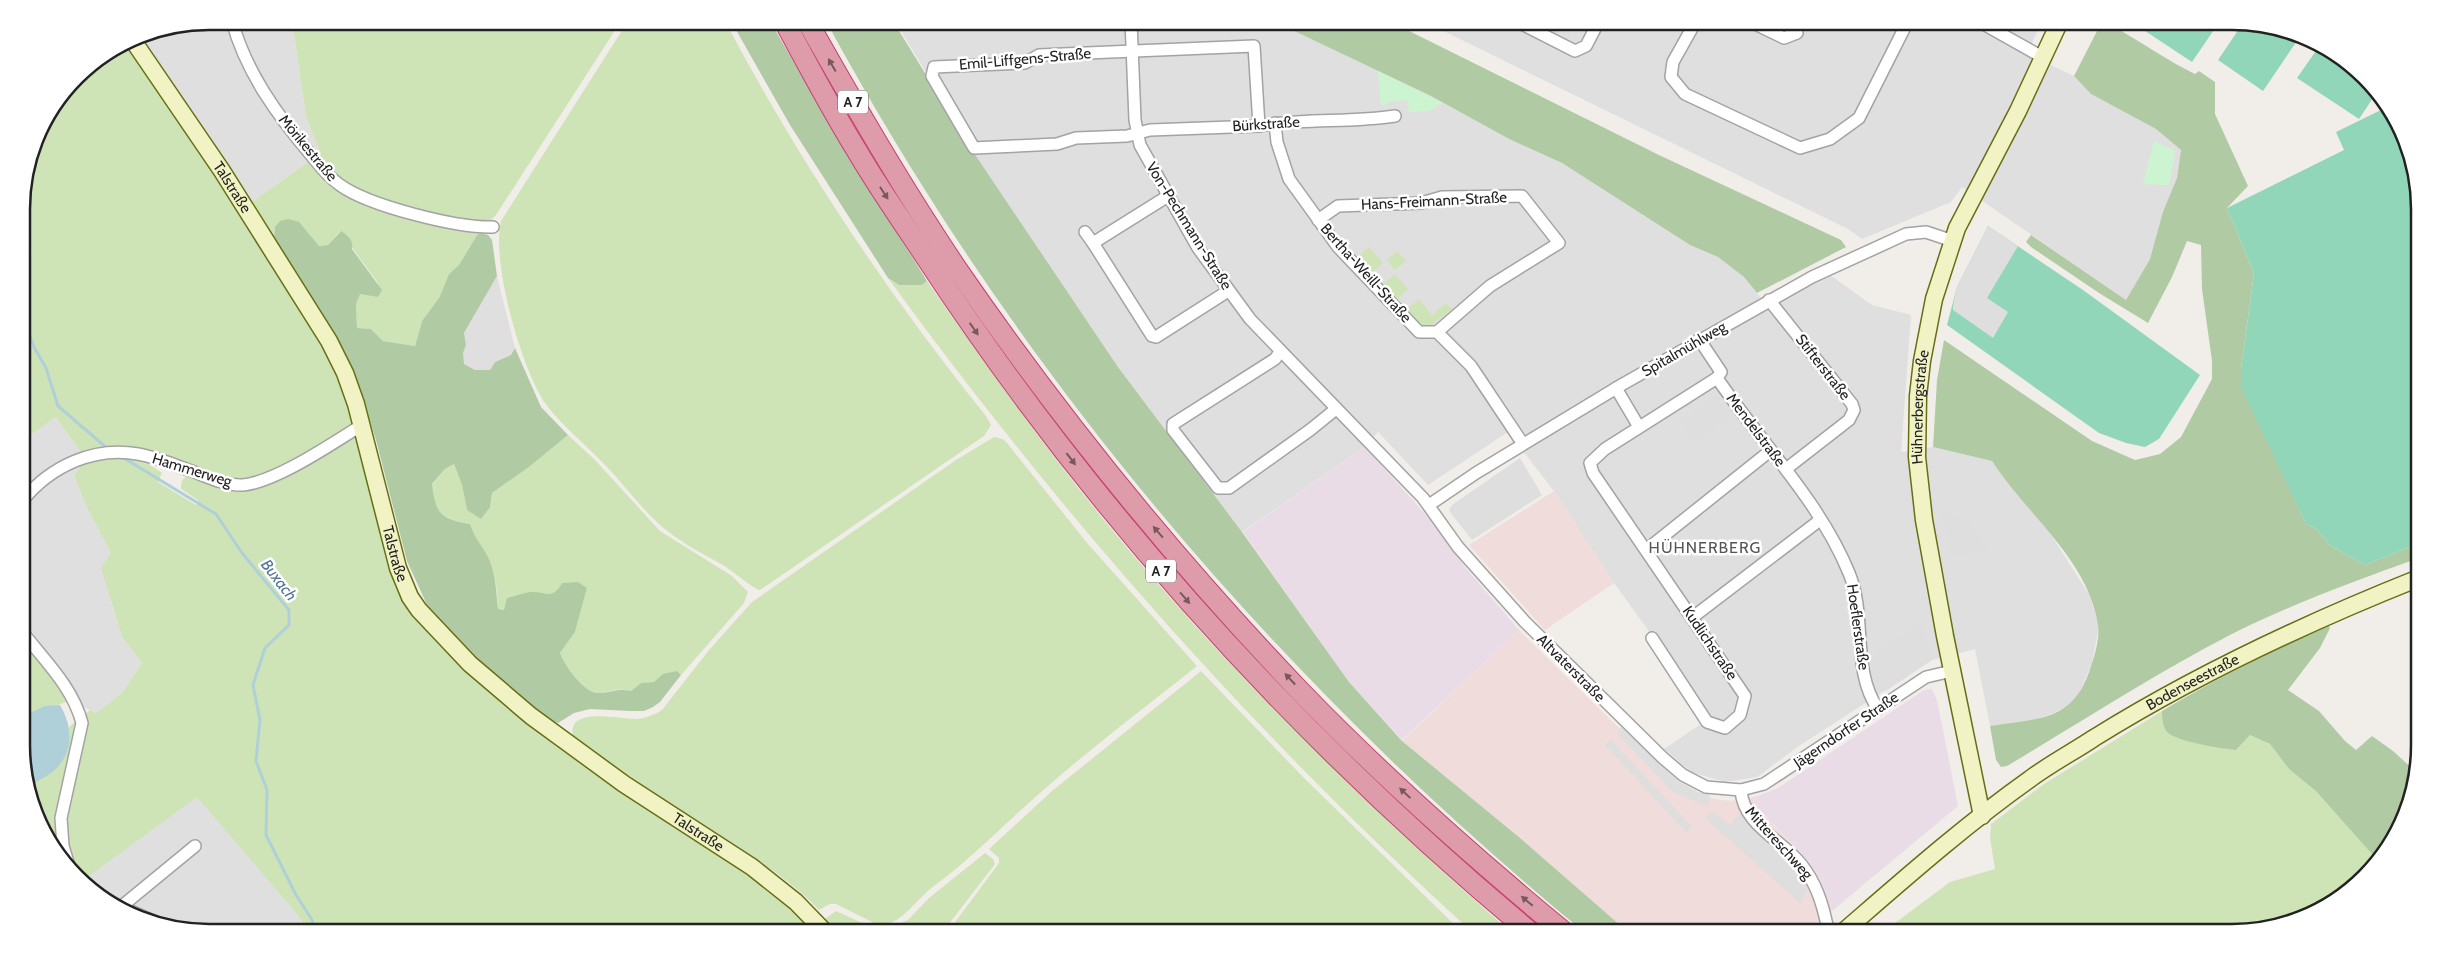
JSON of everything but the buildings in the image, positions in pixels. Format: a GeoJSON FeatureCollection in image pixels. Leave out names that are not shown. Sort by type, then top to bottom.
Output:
{"type":"FeatureCollection","features":[{"type":"Feature","properties":{"kind":"highway","name":"A 7"},"geometry":{"type":"LineString","coordinates":[[789,30],[857,152],[952,297],[1018,390],[1141,548],[1205,620],[1296,716],[1394,812],[1521,924]]}},
{"type":"Feature","properties":{"kind":"highway","name":"A 7"},"geometry":{"type":"LineString","coordinates":[[812,30],[901,183],[959,272],[1071,424],[1145,518],[1209,592],[1300,690],[1392,781],[1475,857],[1555,924]]}},
{"type":"Feature","properties":{"kind":"street","name":"Mörikestraße"},"geometry":{"type":"LineString","coordinates":[[236,30],[258,85],[287,127],[330,178],[340,186],[368,199],[421,216],[467,226],[493,228]]}},
{"type":"Feature","properties":{"kind":"street","name":"Von-Pechmann-Straße"},"geometry":{"type":"LineString","coordinates":[[1132,30],[1136,133],[1140,145],[1198,248],[1228,291],[1280,352],[1372,443],[1429,505]]}},
{"type":"Feature","properties":{"kind":"street"},"geometry":{"type":"LineString","coordinates":[[1534,30],[1575,51],[1586,46],[1594,30]]}},
{"type":"Feature","properties":{"kind":"street"},"geometry":{"type":"LineString","coordinates":[[1691,30],[1673,62],[1671,77],[1685,94],[1800,148],[1830,139],[1859,118],[1903,30]]}},
{"type":"Feature","properties":{"kind":"street"},"geometry":{"type":"LineString","coordinates":[[1768,30],[1784,38],[1797,33]]}},
{"type":"Feature","properties":{"kind":"street"},"geometry":{"type":"LineString","coordinates":[[1994,30],[2044,58]]}},
{"type":"Feature","properties":{"kind":"street","name":"Hühnerbergstraße"},"geometry":{"type":"LineString","coordinates":[[1982,816],[1952,671],[1924,520],[1916,438],[1918,396],[1927,328],[1934,299],[1953,241],[1967,208],[2044,58],[2056,30]]}},
{"type":"Feature","properties":{"kind":"street","name":"Talstraße"},"geometry":{"type":"LineString","coordinates":[[137,45],[226,178],[329,341],[351,387],[398,568],[410,597],[439,634],[470,664],[530,716],[624,784],[752,867],[796,902],[817,924]]}},
{"type":"Feature","properties":{"kind":"street"},"geometry":{"type":"LineString","coordinates":[[1133,52],[1254,46],[1258,126]]}},
{"type":"Feature","properties":{"kind":"street","name":"Emil-Liffgens-Straße"},"geometry":{"type":"LineString","coordinates":[[1133,52],[1039,55],[1024,62],[934,67],[932,76],[974,148],[1057,144],[1076,138],[1136,133]]}},
{"type":"Feature","properties":{"kind":"street","name":"Bürkstraße"},"geometry":{"type":"LineString","coordinates":[[1136,133],[1150,130],[1258,126],[1276,123],[1373,119],[1395,116]]}},
{"type":"Feature","properties":{"kind":"street","name":"Bertha-Weill-Straße"},"geometry":{"type":"LineString","coordinates":[[1276,123],[1277,142],[1289,178],[1338,247],[1419,332],[1437,332]]}},
{"type":"Feature","properties":{"kind":"street"},"geometry":{"type":"LineString","coordinates":[[1093,243],[1168,196]]}},
{"type":"Feature","properties":{"kind":"street","name":"Hans-Freimann-Straße"},"geometry":{"type":"LineString","coordinates":[[1318,220],[1338,206],[1421,203],[1442,197],[1522,196],[1559,244],[1490,286],[1437,332]]}},
{"type":"Feature","properties":{"kind":"street"},"geometry":{"type":"LineString","coordinates":[[1085,232],[1152,336],[1156,337],[1228,291]]}},
{"type":"Feature","properties":{"kind":"street","name":"Spitalmühlweg"},"geometry":{"type":"LineString","coordinates":[[1429,505],[1523,444],[1616,388],[1699,339],[1812,277],[1906,234],[1926,232],[1953,241]]}},
{"type":"Feature","properties":{"kind":"street","name":"Stifterstraße"},"geometry":{"type":"LineString","coordinates":[[1769,300],[1852,404],[1854,410],[1849,420],[1786,469]]}},
{"type":"Feature","properties":{"kind":"street"},"geometry":{"type":"LineString","coordinates":[[1437,332],[1470,366],[1523,444]]}},
{"type":"Feature","properties":{"kind":"street","name":"Mendelstraße"},"geometry":{"type":"LineString","coordinates":[[1699,339],[1721,372],[1717,378],[1770,451],[1806,496],[1820,520]]}},
{"type":"Feature","properties":{"kind":"street"},"geometry":{"type":"LineString","coordinates":[[1280,352],[1275,358],[1173,424],[1173,430],[1218,488],[1229,488],[1336,409]]}},
{"type":"Feature","properties":{"kind":"street"},"geometry":{"type":"LineString","coordinates":[[1616,388],[1639,427],[1717,378]]}},
{"type":"Feature","properties":{"kind":"street","name":"Hammerweg"},"geometry":{"type":"LineString","coordinates":[[30,492],[41,480],[67,463],[106,453],[122,452],[154,458],[226,483],[244,484],[269,478],[362,425]]}},
{"type":"Feature","properties":{"kind":"street","name":"Kudlichstraße"},"geometry":{"type":"LineString","coordinates":[[1639,427],[1593,458],[1590,462],[1593,473],[1693,617],[1745,696],[1740,715],[1725,728],[1707,722],[1652,638]]}},
{"type":"Feature","properties":{"kind":"street"},"geometry":{"type":"LineString","coordinates":[[1646,550],[1770,451]]}},
{"type":"Feature","properties":{"kind":"street","name":"Altvaterstraße"},"geometry":{"type":"LineString","coordinates":[[1429,505],[1458,546],[1525,622],[1663,758],[1683,775],[1706,787],[1741,790]]}},
{"type":"Feature","properties":{"kind":"street"},"geometry":{"type":"LineString","coordinates":[[1693,617],[1820,520]]}},
{"type":"Feature","properties":{"kind":"street","name":"Hoeflerstraße"},"geometry":{"type":"LineString","coordinates":[[1820,520],[1850,576],[1856,599],[1867,688],[1878,709]]}},
{"type":"Feature","properties":{"kind":"street","name":"Bodenseestraße"},"geometry":{"type":"LineString","coordinates":[[1853,924],[1982,816],[2044,770],[2188,683],[2333,613],[2411,581]]}},
{"type":"Feature","properties":{"kind":"street"},"geometry":{"type":"LineString","coordinates":[[30,642],[68,690],[79,710],[82,723],[61,818],[66,852]]}},
{"type":"Feature","properties":{"kind":"street","name":"Jägerndorfer Straße"},"geometry":{"type":"LineString","coordinates":[[1741,790],[1764,784],[1778,776],[1926,677],[1952,671]]}},
{"type":"Feature","properties":{"kind":"street","name":"Mittereschweg"},"geometry":{"type":"LineString","coordinates":[[1741,790],[1744,804],[1752,817],[1800,862],[1814,882],[1822,902],[1827,924]]}},
{"type":"Feature","properties":{"kind":"street"},"geometry":{"type":"LineString","coordinates":[[125,903],[195,846]]}},
{"type":"Feature","properties":{"kind":"shaded area"},"geometry":{"type":"Polygon","coordinates":[[[197,30],[293,30],[306,117],[320,153],[252,202],[145,42],[174,33],[197,30]]]}},
{"type":"Feature","properties":{"kind":"shaded area"},"geometry":{"type":"Polygon","coordinates":[[[900,30],[1292,30],[1431,96],[1509,139],[1562,163],[1690,245],[1718,257],[1744,277],[1767,306],[1830,275],[1872,305],[1911,315],[1901,452],[1933,447],[1992,461],[2005,480],[2050,533],[2090,596],[2099,627],[2092,663],[2078,696],[2069,706],[2032,721],[1990,726],[1975,649],[1932,660],[1799,746],[1757,777],[1725,782],[1691,772],[1664,749],[1711,717],[1614,583],[1554,491],[1508,432],[1428,485],[1378,432],[1365,447],[1242,532],[1118,367],[976,156],[900,30]]]}},
{"type":"Feature","properties":{"kind":"shaded area"},"geometry":{"type":"Polygon","coordinates":[[[1441,30],[2038,30],[2027,54],[2074,76],[2091,94],[2156,129],[2181,150],[2177,178],[2150,259],[2126,300],[1962,187],[1951,202],[1862,239],[1848,229],[1441,30]]]}},
{"type":"Feature","properties":{"kind":"shaded area"},"geometry":{"type":"Polygon","coordinates":[[[1988,226],[2018,246],[1987,298],[2008,312],[1993,338],[1953,310],[1957,287],[1988,226]]]}},
{"type":"Feature","properties":{"kind":"shaded area"},"geometry":{"type":"Polygon","coordinates":[[[497,276],[515,348],[511,355],[495,362],[490,370],[475,370],[463,364],[463,353],[466,345],[464,333],[497,276]]]}},
{"type":"Feature","properties":{"kind":"shaded area"},"geometry":{"type":"Polygon","coordinates":[[[1716,395],[1731,416],[1695,442],[1680,420],[1716,395]]]}},
{"type":"Feature","properties":{"kind":"shaded area"},"geometry":{"type":"Polygon","coordinates":[[[56,417],[80,451],[83,462],[74,476],[88,510],[111,553],[111,602],[122,637],[142,663],[122,693],[96,713],[70,700],[30,651],[30,435],[56,417]]]}},
{"type":"Feature","properties":{"kind":"shaded area"},"geometry":{"type":"Polygon","coordinates":[[[1365,447],[1435,525],[1465,567],[1519,630],[1402,740],[1349,682],[1243,532],[1365,447]]]}},
{"type":"Feature","properties":{"kind":"shaded area"},"geometry":{"type":"Polygon","coordinates":[[[1520,458],[1542,495],[1472,540],[1449,510],[1452,505],[1520,458]]]}},
{"type":"Feature","properties":{"kind":"shaded area"},"geometry":{"type":"Polygon","coordinates":[[[1554,491],[1614,583],[1545,630],[1469,545],[1554,491]]]}},
{"type":"Feature","properties":{"kind":"shaded area"},"geometry":{"type":"Polygon","coordinates":[[[1941,510],[1967,519],[1989,553],[1983,552],[1952,558],[1941,510]]]}},
{"type":"Feature","properties":{"kind":"shaded area"},"geometry":{"type":"Polygon","coordinates":[[[1922,620],[1932,660],[1886,691],[1877,691],[1873,682],[1870,658],[1922,620]]]}},
{"type":"Feature","properties":{"kind":"shaded area"},"geometry":{"type":"Polygon","coordinates":[[[1519,630],[1666,774],[1700,795],[1720,800],[1739,801],[1758,796],[1758,809],[1816,869],[1833,910],[1816,924],[1619,924],[1520,838],[1402,741],[1519,630]]]}},
{"type":"Feature","properties":{"kind":"shaded area"},"geometry":{"type":"Polygon","coordinates":[[[1932,689],[1937,700],[1958,806],[1833,910],[1816,869],[1758,808],[1758,796],[1778,788],[1924,690],[1932,689]]]}},
{"type":"Feature","properties":{"kind":"shaded area"},"geometry":{"type":"Polygon","coordinates":[[[1621,727],[1680,782],[1698,792],[1710,795],[1708,806],[1673,792],[1617,733],[1621,727]]]}},
{"type":"Feature","properties":{"kind":"shaded area"},"geometry":{"type":"Polygon","coordinates":[[[1611,740],[1692,827],[1686,832],[1605,745],[1611,740]]]}},
{"type":"Feature","properties":{"kind":"shaded area"},"geometry":{"type":"Polygon","coordinates":[[[197,796],[297,914],[303,924],[197,924],[174,921],[151,915],[130,906],[109,894],[87,876],[197,796]]]}},
{"type":"Feature","properties":{"kind":"shaded area"},"geometry":{"type":"Polygon","coordinates":[[[1712,811],[1729,825],[1741,813],[1804,878],[1807,889],[1801,904],[1705,818],[1712,811]]]}},
{"type":"Feature","properties":{"kind":"green space"},"geometry":{"type":"Polygon","coordinates":[[[293,30],[615,30],[496,215],[489,222],[456,221],[353,191],[315,157],[320,153],[306,117],[293,30]]]}},
{"type":"Feature","properties":{"kind":"green space"},"geometry":{"type":"Polygon","coordinates":[[[622,30],[730,30],[783,124],[846,225],[879,274],[991,425],[984,436],[760,590],[757,589],[659,524],[608,468],[557,418],[545,403],[527,365],[510,314],[500,261],[499,239],[501,221],[622,30]]]}},
{"type":"Feature","properties":{"kind":"green space"},"geometry":{"type":"Polygon","coordinates":[[[736,30],[775,30],[833,130],[927,281],[922,285],[899,285],[888,278],[790,125],[736,30]]]}},
{"type":"Feature","properties":{"kind":"green space"},"geometry":{"type":"Polygon","coordinates":[[[831,30],[899,30],[976,156],[1118,367],[1242,532],[1349,682],[1402,741],[1520,838],[1619,924],[1575,924],[1471,835],[1362,732],[1259,625],[1161,513],[1068,397],[981,276],[900,151],[831,30]]]}},
{"type":"Feature","properties":{"kind":"green space"},"geometry":{"type":"Polygon","coordinates":[[[1292,30],[1407,30],[1659,155],[1841,240],[1846,247],[1757,293],[1744,277],[1718,257],[1690,245],[1562,163],[1509,139],[1431,96],[1292,30]]]}},
{"type":"Feature","properties":{"kind":"green space"},"geometry":{"type":"Polygon","coordinates":[[[2119,30],[2184,69],[2195,74],[2199,71],[2215,82],[2215,114],[2248,186],[2227,208],[2254,273],[2241,369],[2271,447],[2306,524],[2315,528],[2331,546],[2365,565],[2411,546],[2411,561],[2300,603],[2230,635],[2145,682],[2007,766],[2001,767],[1996,760],[1990,726],[2053,714],[2075,698],[2084,684],[2093,662],[2098,640],[2098,625],[2092,601],[2082,579],[2069,558],[1992,461],[1933,447],[1937,380],[1944,340],[2092,441],[2135,460],[2160,454],[2181,437],[2212,379],[2212,361],[2202,289],[2201,245],[2187,241],[2172,277],[2148,323],[2099,293],[2026,242],[2031,235],[2126,300],[2150,259],[2163,212],[2177,178],[2181,150],[2156,129],[2091,94],[2074,76],[2097,31],[2119,30]]]}},
{"type":"Feature","properties":{"kind":"green space"},"geometry":{"type":"Polygon","coordinates":[[[2144,30],[2214,30],[2192,62],[2144,30]]]}},
{"type":"Feature","properties":{"kind":"green space"},"geometry":{"type":"Polygon","coordinates":[[[2238,30],[2267,33],[2296,42],[2263,91],[2218,60],[2238,30]]]}},
{"type":"Feature","properties":{"kind":"green space"},"geometry":{"type":"Polygon","coordinates":[[[132,47],[240,209],[323,339],[342,378],[354,420],[352,426],[327,441],[271,472],[249,480],[226,479],[150,452],[130,451],[162,473],[158,482],[196,505],[198,500],[181,489],[182,480],[189,475],[227,488],[246,489],[277,479],[310,462],[351,437],[359,436],[400,585],[416,614],[437,639],[503,699],[556,742],[592,769],[752,875],[809,924],[303,924],[297,914],[197,797],[88,877],[70,858],[67,843],[66,820],[74,786],[62,789],[58,808],[58,841],[39,803],[34,782],[50,772],[61,760],[68,746],[69,727],[90,710],[96,713],[122,693],[142,663],[122,637],[101,568],[111,553],[88,510],[74,476],[83,462],[80,451],[56,417],[30,435],[30,197],[33,174],[39,151],[48,130],[60,109],[74,91],[109,60],[132,47]]]}},
{"type":"Feature","properties":{"kind":"green space"},"geometry":{"type":"Polygon","coordinates":[[[2316,51],[2350,74],[2373,98],[2359,119],[2297,78],[2316,51]]]}},
{"type":"Feature","properties":{"kind":"green space"},"geometry":{"type":"Polygon","coordinates":[[[1378,71],[1443,103],[1429,111],[1409,112],[1407,100],[1393,101],[1381,106],[1378,71]]]}},
{"type":"Feature","properties":{"kind":"green space"},"geometry":{"type":"Polygon","coordinates":[[[2381,110],[2402,151],[2411,197],[2411,546],[2365,565],[2331,546],[2315,528],[2306,524],[2242,389],[2241,369],[2254,273],[2227,208],[2344,150],[2336,132],[2381,110]]]}},
{"type":"Feature","properties":{"kind":"green space"},"geometry":{"type":"Polygon","coordinates":[[[2154,141],[2175,151],[2169,185],[2143,184],[2154,141]]]}},
{"type":"Feature","properties":{"kind":"green space"},"geometry":{"type":"Polygon","coordinates":[[[312,159],[333,183],[481,233],[477,235],[459,265],[449,274],[439,298],[422,321],[415,346],[383,341],[371,329],[357,328],[356,303],[360,293],[378,297],[378,283],[340,231],[328,245],[319,246],[309,235],[275,227],[274,237],[252,202],[312,159]]]}},
{"type":"Feature","properties":{"kind":"green space"},"geometry":{"type":"Polygon","coordinates":[[[289,219],[299,222],[319,246],[328,245],[341,231],[348,236],[352,243],[352,249],[382,290],[378,297],[360,294],[356,304],[357,328],[371,329],[383,341],[415,346],[422,321],[439,298],[449,274],[459,265],[477,235],[481,233],[488,235],[492,240],[497,276],[464,333],[466,345],[463,353],[464,364],[475,370],[490,370],[495,362],[511,355],[515,348],[541,407],[568,435],[529,467],[492,493],[490,507],[481,519],[467,510],[462,485],[454,464],[445,469],[432,484],[435,502],[438,509],[446,517],[470,524],[492,567],[498,609],[504,610],[507,598],[531,592],[552,593],[562,583],[578,582],[587,588],[575,632],[560,653],[566,665],[582,685],[594,692],[600,693],[621,690],[631,691],[641,683],[654,682],[663,674],[677,671],[681,675],[660,702],[644,711],[590,709],[574,713],[558,723],[551,721],[470,653],[428,607],[407,561],[376,440],[355,376],[326,321],[274,237],[275,227],[280,221],[289,219]]]}},
{"type":"Feature","properties":{"kind":"green space"},"geometry":{"type":"Polygon","coordinates":[[[1988,226],[2083,290],[2200,375],[2159,439],[2145,447],[2126,443],[2099,433],[1947,325],[1957,287],[1988,226]]]}},
{"type":"Feature","properties":{"kind":"green space"},"geometry":{"type":"Polygon","coordinates":[[[1369,247],[1383,263],[1371,273],[1357,257],[1369,247]]]}},
{"type":"Feature","properties":{"kind":"green space"},"geometry":{"type":"Polygon","coordinates":[[[1397,251],[1406,261],[1395,270],[1387,260],[1397,251]]]}},
{"type":"Feature","properties":{"kind":"green space"},"geometry":{"type":"Polygon","coordinates":[[[1395,274],[1408,289],[1396,300],[1382,285],[1395,274]]]}},
{"type":"Feature","properties":{"kind":"green space"},"geometry":{"type":"Polygon","coordinates":[[[888,278],[899,285],[922,285],[927,281],[1065,471],[1114,532],[1207,639],[1305,741],[1407,839],[1502,924],[1463,924],[1314,781],[1238,702],[1091,537],[1021,453],[888,278]]]}},
{"type":"Feature","properties":{"kind":"green space"},"geometry":{"type":"Polygon","coordinates":[[[1419,299],[1432,315],[1446,303],[1452,309],[1426,329],[1407,309],[1419,299]]]}},
{"type":"Feature","properties":{"kind":"green space"},"geometry":{"type":"Polygon","coordinates":[[[568,435],[595,460],[660,531],[732,576],[748,592],[744,603],[681,675],[677,671],[654,682],[641,683],[631,691],[618,690],[600,693],[594,692],[582,685],[566,665],[560,653],[575,632],[587,588],[558,591],[548,596],[532,592],[504,610],[498,609],[496,581],[492,567],[470,524],[452,520],[441,514],[435,503],[432,485],[445,469],[454,464],[462,485],[467,510],[490,507],[492,493],[529,467],[568,435]]]}},
{"type":"Feature","properties":{"kind":"green space"},"geometry":{"type":"Polygon","coordinates":[[[994,437],[1003,439],[1088,544],[1197,666],[1066,770],[964,862],[928,891],[900,918],[887,924],[876,924],[836,904],[830,904],[819,910],[783,878],[756,859],[573,737],[573,727],[578,721],[586,718],[596,716],[637,719],[650,716],[662,710],[709,650],[752,602],[956,460],[994,437]]]}},
{"type":"Feature","properties":{"kind":"green space"},"geometry":{"type":"Polygon","coordinates":[[[2328,625],[2330,628],[2320,648],[2288,690],[2319,711],[2345,741],[2356,750],[2372,736],[2410,766],[2402,803],[2387,835],[2373,855],[2316,791],[2289,769],[2270,744],[2250,735],[2236,750],[2212,747],[2177,738],[2166,730],[2163,724],[2162,711],[2328,625]]]}},
{"type":"Feature","properties":{"kind":"green space"},"geometry":{"type":"Polygon","coordinates":[[[30,651],[70,700],[30,712],[30,651]]]}},
{"type":"Feature","properties":{"kind":"green space"},"geometry":{"type":"Polygon","coordinates":[[[1201,671],[1304,778],[1454,924],[954,924],[999,863],[999,858],[989,849],[1052,791],[1201,671]]]}},
{"type":"Feature","properties":{"kind":"green space"},"geometry":{"type":"Polygon","coordinates":[[[2162,711],[2164,728],[2171,735],[2184,740],[2212,747],[2236,750],[2250,735],[2270,744],[2289,769],[2316,790],[2373,855],[2359,872],[2332,894],[2290,915],[2267,921],[2244,924],[1894,924],[1950,882],[1995,869],[1990,838],[1991,824],[2044,784],[2162,711]]]}},
{"type":"Feature","properties":{"kind":"green space"},"geometry":{"type":"Polygon","coordinates":[[[985,853],[993,859],[995,864],[949,924],[900,924],[909,919],[929,898],[985,853]]]}},
{"type":"Feature","properties":{"kind":"green space"},"geometry":{"type":"Polygon","coordinates":[[[836,911],[864,924],[829,924],[825,919],[836,911]]]}},
{"type":"Feature","properties":{"kind":"water"},"geometry":{"type":"Polygon","coordinates":[[[60,705],[67,722],[70,739],[66,755],[61,763],[55,770],[35,783],[30,757],[30,712],[45,706],[60,705]]]}},
{"type":"Feature","properties":{"kind":"waterway","name":"Buxach"},"geometry":{"type":"LineString","coordinates":[[30,337],[46,368],[58,406],[108,449]]}},
{"type":"Feature","properties":{"kind":"waterway","name":"Buxach"},"geometry":{"type":"LineString","coordinates":[[122,457],[216,514],[242,553],[289,610],[289,625],[265,648],[253,685],[260,720],[256,761],[267,790],[266,835],[296,895],[313,924]]}},
{"type":"Feature","properties":{"kind":"district","name":"HÜHNERBERG"},"geometry":{"type":"Point","coordinates":[1705,547]}}]}
